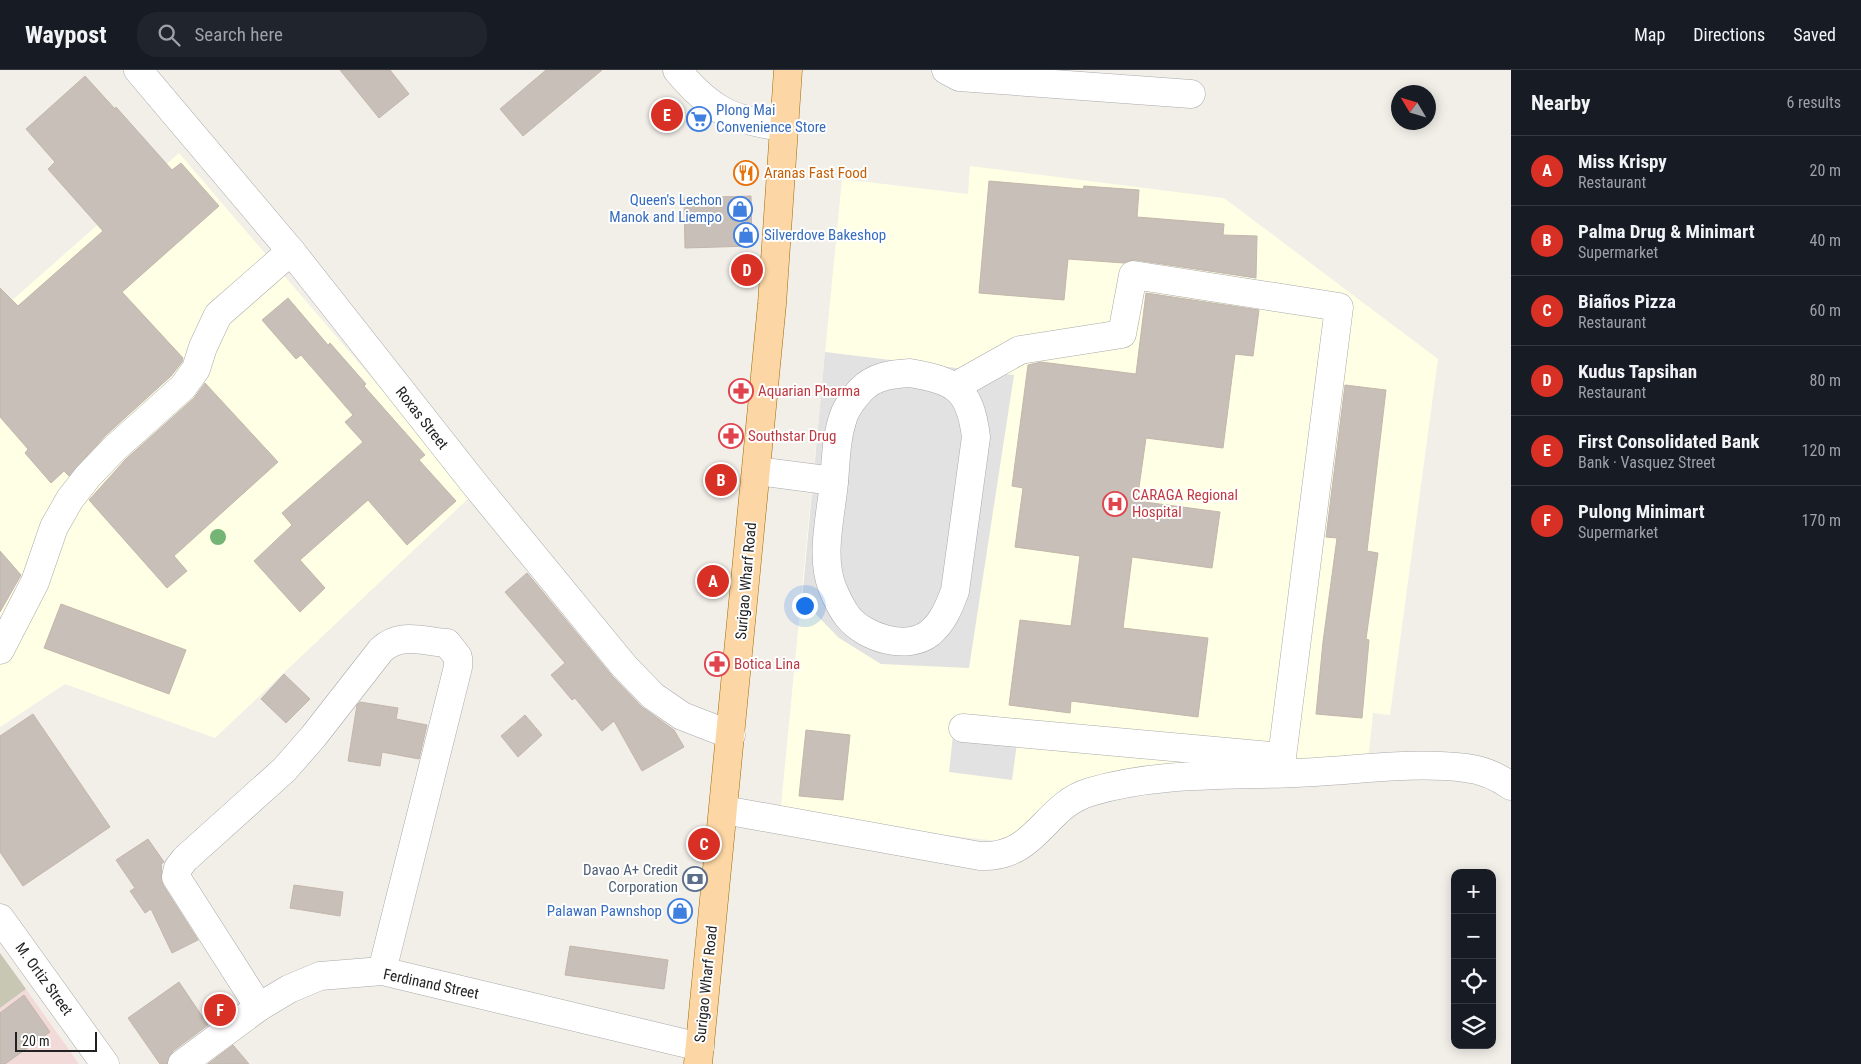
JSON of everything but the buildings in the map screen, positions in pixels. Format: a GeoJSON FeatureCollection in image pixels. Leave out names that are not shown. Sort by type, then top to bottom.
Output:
{"type":"FeatureCollection","features":[{"type":"Feature","properties":{"kind":"main road","name":"Surigao Wharf Road"},"geometry":{"type":"LineString","coordinates":[[699,1055],[757,471],[772,304],[788,70]]}},
{"type":"Feature","properties":{"kind":"street","name":"Roxas Street"},"geometry":{"type":"LineString","coordinates":[[138,70],[291,250],[473,482],[624,666],[653,696],[682,716],[731,735]]}},
{"type":"Feature","properties":{"kind":"street"},"geometry":{"type":"LineString","coordinates":[[676,70],[714,106],[729,116],[749,123],[783,127]]}},
{"type":"Feature","properties":{"kind":"street"},"geometry":{"type":"LineString","coordinates":[[946,70],[959,77],[1007,82],[1191,94]]}},
{"type":"Feature","properties":{"kind":"street"},"geometry":{"type":"LineString","coordinates":[[0,650],[35,582],[54,527],[70,500],[88,476],[115,448],[183,387],[196,369],[203,347],[218,316],[291,250]]}},
{"type":"Feature","properties":{"kind":"street"},"geometry":{"type":"LineString","coordinates":[[956,386],[1020,350],[1122,334],[1133,275],[1339,307],[1282,757],[963,728]]}},
{"type":"Feature","properties":{"kind":"street"},"geometry":{"type":"LineString","coordinates":[[910,373],[936,378],[956,386],[967,402],[973,417],[976,437],[956,592],[947,613],[930,632],[916,640],[897,642],[876,636],[848,618],[831,585],[827,567],[828,533],[837,438],[845,413],[862,389],[886,374],[910,373]]}},
{"type":"Feature","properties":{"kind":"street"},"geometry":{"type":"LineString","coordinates":[[757,471],[834,481]]}},
{"type":"Feature","properties":{"kind":"street"},"geometry":{"type":"LineString","coordinates":[[259,1007],[176,878],[178,868],[185,859],[284,770],[313,737],[381,650],[391,641],[404,639],[447,643],[458,657],[458,667],[382,971]]}},
{"type":"Feature","properties":{"kind":"street"},"geometry":{"type":"LineString","coordinates":[[724,810],[980,856],[998,856],[1016,849],[1070,801],[1089,792],[1191,774],[1295,773],[1418,766],[1465,768],[1486,772],[1511,786]]}},
{"type":"Feature","properties":{"kind":"street","name":"M. Ortiz Street"},"geometry":{"type":"LineString","coordinates":[[0,918],[105,1064]]}},
{"type":"Feature","properties":{"kind":"street","name":"Ferdinand Street"},"geometry":{"type":"LineString","coordinates":[[182,1064],[259,1007],[288,989],[320,976],[382,971],[699,1055]]}},
{"type":"Feature","properties":{"kind":"shaded area"},"geometry":{"type":"Polygon","coordinates":[[[179,153],[472,495],[215,738],[65,684],[0,727],[0,311],[179,153]]]}},
{"type":"Feature","properties":{"kind":"shaded area","name":"CARAGA Regional Hospital"},"geometry":{"type":"Polygon","coordinates":[[[970,166],[1224,198],[1438,359],[1390,715],[1373,713],[1368,763],[1162,766],[1006,842],[780,816],[842,179],[968,194],[970,166]]]}},
{"type":"Feature","properties":{"kind":"shaded area"},"geometry":{"type":"Polygon","coordinates":[[[825,352],[1014,375],[969,668],[881,664],[839,638],[802,600],[825,352]]]}},
{"type":"Feature","properties":{"kind":"shaded area"},"geometry":{"type":"Polygon","coordinates":[[[953,735],[1017,743],[1012,780],[949,772],[953,735]]]}},
{"type":"Feature","properties":{"kind":"shaded area"},"geometry":{"type":"Polygon","coordinates":[[[0,953],[26,989],[0,1008],[0,953]]]}},
{"type":"Feature","properties":{"kind":"shaded area"},"geometry":{"type":"Polygon","coordinates":[[[26,989],[79,1064],[0,1064],[0,1008],[26,989]]]}},
{"type":"Feature","properties":{"kind":"place","name":"First Consolidated Bank"},"geometry":{"type":"Point","coordinates":[667,115]}},
{"type":"Feature","properties":{"kind":"place","name":"Plong Mai Convenience Store"},"geometry":{"type":"Point","coordinates":[699,119]}},
{"type":"Feature","properties":{"kind":"place","name":"Aranas Fast Food"},"geometry":{"type":"Point","coordinates":[746,173]}},
{"type":"Feature","properties":{"kind":"place","name":"Queen's Lechon Manok and Liempo"},"geometry":{"type":"Point","coordinates":[740,209]}},
{"type":"Feature","properties":{"kind":"place","name":"Silverdove Bakeshop"},"geometry":{"type":"Point","coordinates":[746,235]}},
{"type":"Feature","properties":{"kind":"place","name":"Kudus Tapsihan"},"geometry":{"type":"Point","coordinates":[747,270]}},
{"type":"Feature","properties":{"kind":"place","name":"Aquarian Pharma"},"geometry":{"type":"Point","coordinates":[741,391]}},
{"type":"Feature","properties":{"kind":"place","name":"Southstar Drug"},"geometry":{"type":"Point","coordinates":[731,436]}},
{"type":"Feature","properties":{"kind":"place","name":"Palma Drug & Minimart"},"geometry":{"type":"Point","coordinates":[721,480]}},
{"type":"Feature","properties":{"kind":"place","name":"CARAGA Regional Hospital"},"geometry":{"type":"Point","coordinates":[1115,504]}},
{"type":"Feature","properties":{"kind":"place","name":"Miss Krispy"},"geometry":{"type":"Point","coordinates":[713,581]}},
{"type":"Feature","properties":{"kind":"place","name":"Botica Lina"},"geometry":{"type":"Point","coordinates":[717,664]}},
{"type":"Feature","properties":{"kind":"place","name":"Biaños Pizza"},"geometry":{"type":"Point","coordinates":[704,844]}},
{"type":"Feature","properties":{"kind":"place","name":"Davao A+ Credit Corporation"},"geometry":{"type":"Point","coordinates":[695,879]}},
{"type":"Feature","properties":{"kind":"place","name":"Palawan Pawnshop"},"geometry":{"type":"Point","coordinates":[680,911]}},
{"type":"Feature","properties":{"kind":"place","name":"Pulong Minimart"},"geometry":{"type":"Point","coordinates":[220,1010]}}]}
